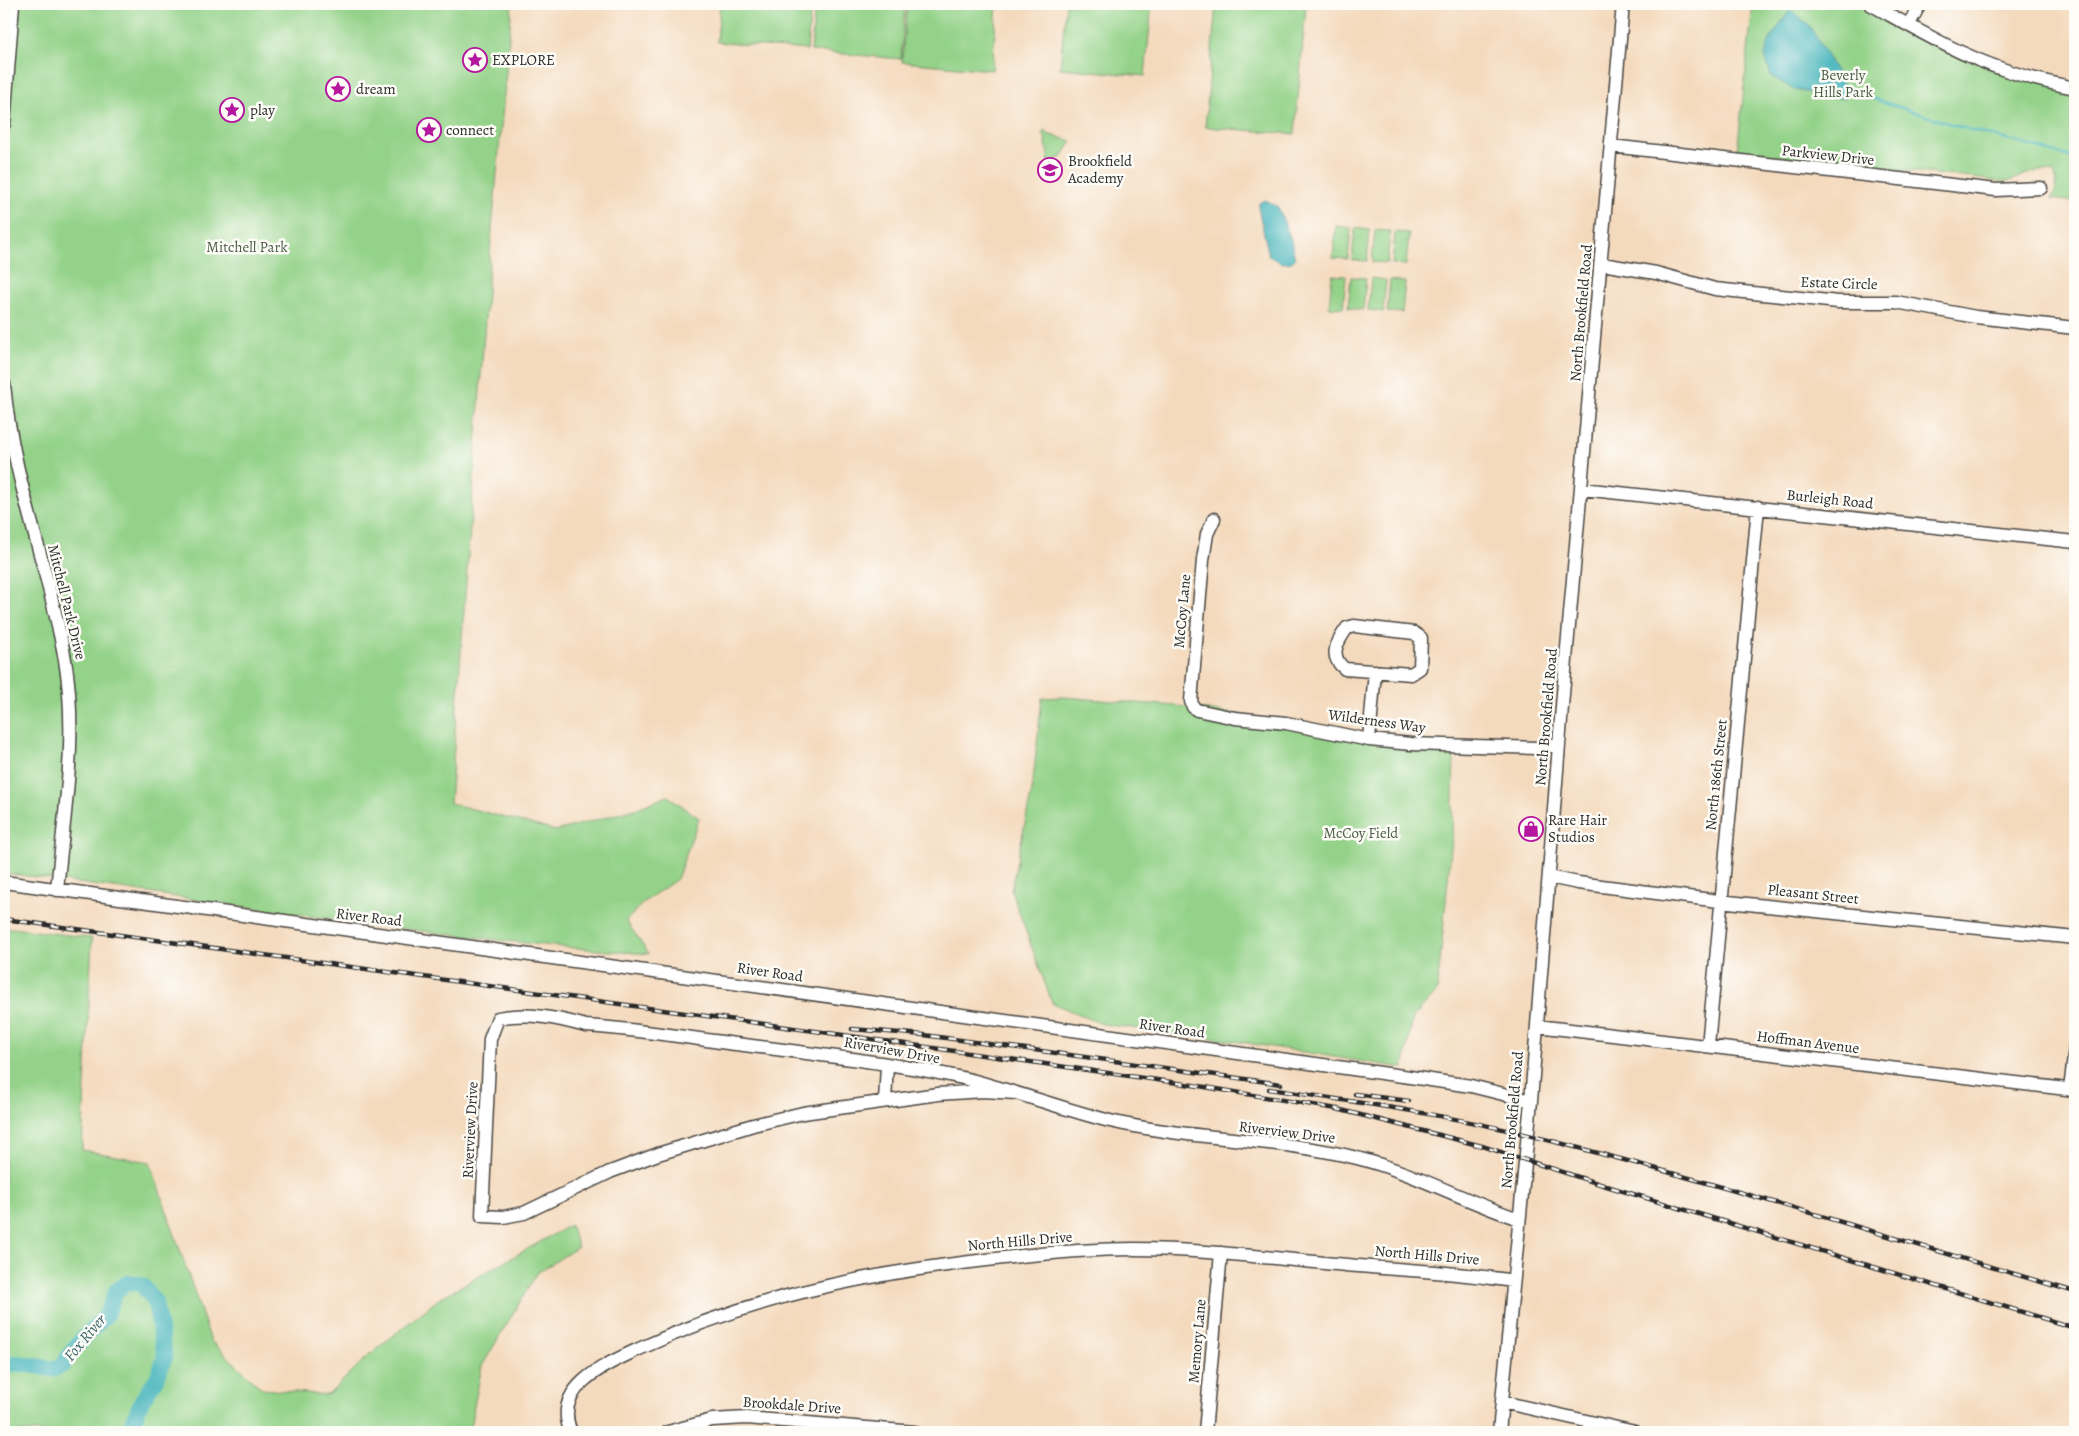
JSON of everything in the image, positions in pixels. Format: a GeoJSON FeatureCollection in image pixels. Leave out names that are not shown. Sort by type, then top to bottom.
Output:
{"type":"FeatureCollection","features":[{"type":"Feature","properties":{"kind":"street"},"geometry":{"type":"LineString","coordinates":[[4,124],[14,4]]}},
{"type":"Feature","properties":{"kind":"street","name":"North Brookfield Road"},"geometry":{"type":"LineString","coordinates":[[1499,1432],[1531,1100],[1559,744],[1623,4]]}},
{"type":"Feature","properties":{"kind":"street"},"geometry":{"type":"LineString","coordinates":[[1870,4],[1987,64],[2020,75],[2075,88]]}},
{"type":"Feature","properties":{"kind":"street"},"geometry":{"type":"LineString","coordinates":[[1908,24],[1920,4]]}},
{"type":"Feature","properties":{"kind":"street","name":"Parkview Drive"},"geometry":{"type":"LineString","coordinates":[[1611,146],[1996,190],[2042,188]]}},
{"type":"Feature","properties":{"kind":"street","name":"Estate Circle"},"geometry":{"type":"LineString","coordinates":[[1602,264],[1637,269],[1695,286],[1723,290],[1838,302],[1896,302],[1976,317],[2075,328]]}},
{"type":"Feature","properties":{"kind":"street","name":"Mitchell Park Drive"},"geometry":{"type":"LineString","coordinates":[[4,384],[11,440],[29,516],[56,614],[68,684],[69,771],[57,890]]}},
{"type":"Feature","properties":{"kind":"street","name":"Burleigh Road"},"geometry":{"type":"LineString","coordinates":[[1582,489],[2075,542]]}},
{"type":"Feature","properties":{"kind":"street","name":"North 186th Street"},"geometry":{"type":"LineString","coordinates":[[1708,1046],[1719,901],[1758,507]]}},
{"type":"Feature","properties":{"kind":"street","name":"McCoy Lane"},"geometry":{"type":"LineString","coordinates":[[1193,707],[1191,701],[1203,560],[1207,534],[1214,519]]}},
{"type":"Feature","properties":{"kind":"street"},"geometry":{"type":"LineString","coordinates":[[1365,626],[1402,630],[1414,632],[1421,638],[1421,662],[1420,668],[1416,671],[1411,674],[1375,671],[1345,669],[1338,663],[1335,648],[1347,628],[1365,626]]}},
{"type":"Feature","properties":{"kind":"street"},"geometry":{"type":"LineString","coordinates":[[1369,740],[1375,671]]}},
{"type":"Feature","properties":{"kind":"street","name":"Wilderness Way"},"geometry":{"type":"LineString","coordinates":[[1193,707],[1205,713],[1286,723],[1369,740],[1411,744],[1538,748],[1559,744]]}},
{"type":"Feature","properties":{"kind":"street","name":"Pleasant Street"},"geometry":{"type":"LineString","coordinates":[[1549,877],[1578,883],[1719,901],[2075,938]]}},
{"type":"Feature","properties":{"kind":"street","name":"River Road"},"geometry":{"type":"LineString","coordinates":[[4,882],[1398,1075],[1471,1086],[1531,1100]]}},
{"type":"Feature","properties":{"kind":"street","name":"Riverview Drive"},"geometry":{"type":"LineString","coordinates":[[1016,1093],[969,1091],[803,1113],[752,1124],[658,1154],[610,1172],[524,1213],[503,1218],[482,1216],[490,1039],[498,1018],[526,1015],[553,1017],[586,1026],[812,1053],[888,1065],[965,1079],[1016,1093],[1110,1121],[1154,1130],[1289,1147],[1358,1159],[1424,1180],[1519,1219]]}},
{"type":"Feature","properties":{"kind":"street","name":"Hoffman Avenue"},"geometry":{"type":"LineString","coordinates":[[1537,1026],[2073,1090]]}},
{"type":"Feature","properties":{"kind":"street"},"geometry":{"type":"LineString","coordinates":[[2073,1090],[2075,1048]]}},
{"type":"Feature","properties":{"kind":"street"},"geometry":{"type":"LineString","coordinates":[[886,1101],[888,1065]]}},
{"type":"Feature","properties":{"kind":"street","name":"North Hills Drive"},"geometry":{"type":"LineString","coordinates":[[571,1432],[567,1408],[574,1390],[591,1374],[629,1354],[727,1312],[807,1290],[943,1265],[1062,1252],[1132,1249],[1221,1254],[1438,1272],[1513,1281]]}},
{"type":"Feature","properties":{"kind":"street","name":"Memory Lane"},"geometry":{"type":"LineString","coordinates":[[1205,1432],[1221,1254]]}},
{"type":"Feature","properties":{"kind":"street"},"geometry":{"type":"LineString","coordinates":[[1502,1402],[1635,1432]]}},
{"type":"Feature","properties":{"kind":"street","name":"Brookdale Drive"},"geometry":{"type":"LineString","coordinates":[[668,1432],[712,1420],[748,1418],[915,1432]]}},
{"type":"Feature","properties":{"kind":"green space","name":"Mitchell Park"},"geometry":{"type":"Polygon","coordinates":[[[4,4],[512,4],[490,252],[450,803],[556,831],[635,809],[668,796],[699,818],[677,879],[644,902],[626,921],[649,954],[487,939],[407,929],[4,873],[4,4]]]}},
{"type":"Feature","properties":{"kind":"green space"},"geometry":{"type":"Polygon","coordinates":[[[720,4],[811,4],[807,50],[717,42],[720,4]]]}},
{"type":"Feature","properties":{"kind":"green space"},"geometry":{"type":"Polygon","coordinates":[[[815,4],[905,4],[901,59],[811,51],[815,4]]]}},
{"type":"Feature","properties":{"kind":"green space"},"geometry":{"type":"Polygon","coordinates":[[[907,4],[997,4],[992,70],[902,62],[907,4]]]}},
{"type":"Feature","properties":{"kind":"green space"},"geometry":{"type":"Polygon","coordinates":[[[1066,4],[1152,4],[1145,76],[1060,68],[1066,4]]]}},
{"type":"Feature","properties":{"kind":"green space"},"geometry":{"type":"Polygon","coordinates":[[[1216,4],[1306,4],[1295,134],[1205,127],[1216,4]]]}},
{"type":"Feature","properties":{"kind":"green space","name":"Beverly Hills Park"},"geometry":{"type":"Polygon","coordinates":[[[1753,4],[1864,4],[1912,31],[2075,92],[2075,202],[2051,199],[2055,193],[2056,180],[2054,173],[2048,171],[2031,173],[2008,182],[1737,152],[1753,4]]]}},
{"type":"Feature","properties":{"kind":"green space"},"geometry":{"type":"Polygon","coordinates":[[[1045,131],[1047,134],[1072,141],[1062,157],[1049,162],[1045,137],[1042,133],[1045,131]]]}},
{"type":"Feature","properties":{"kind":"green space"},"geometry":{"type":"Polygon","coordinates":[[[1336,226],[1351,228],[1348,259],[1333,258],[1336,226]]]}},
{"type":"Feature","properties":{"kind":"green space"},"geometry":{"type":"Polygon","coordinates":[[[1355,228],[1370,230],[1367,261],[1352,260],[1355,228]]]}},
{"type":"Feature","properties":{"kind":"green space"},"geometry":{"type":"Polygon","coordinates":[[[1375,230],[1390,231],[1387,263],[1372,262],[1375,230]]]}},
{"type":"Feature","properties":{"kind":"green space"},"geometry":{"type":"Polygon","coordinates":[[[1395,232],[1409,233],[1406,265],[1392,264],[1395,232]]]}},
{"type":"Feature","properties":{"kind":"green space"},"geometry":{"type":"Polygon","coordinates":[[[1332,275],[1346,276],[1343,308],[1329,307],[1332,275]]]}},
{"type":"Feature","properties":{"kind":"green space"},"geometry":{"type":"Polygon","coordinates":[[[1351,277],[1366,278],[1363,310],[1348,308],[1351,277]]]}},
{"type":"Feature","properties":{"kind":"green space"},"geometry":{"type":"Polygon","coordinates":[[[1371,278],[1386,280],[1383,312],[1368,310],[1371,278]]]}},
{"type":"Feature","properties":{"kind":"green space"},"geometry":{"type":"Polygon","coordinates":[[[1390,280],[1405,282],[1402,313],[1387,312],[1390,280]]]}},
{"type":"Feature","properties":{"kind":"green space","name":"McCoy Field"},"geometry":{"type":"Polygon","coordinates":[[[1064,697],[1188,707],[1451,748],[1454,755],[1452,839],[1437,992],[1413,1017],[1403,1068],[1247,1043],[1102,1024],[1052,1003],[1011,890],[1032,790],[1042,698],[1064,697]]]}},
{"type":"Feature","properties":{"kind":"green space"},"geometry":{"type":"Polygon","coordinates":[[[4,927],[92,938],[82,1150],[150,1162],[211,1341],[262,1389],[328,1395],[369,1355],[440,1298],[570,1225],[578,1247],[537,1273],[482,1366],[469,1432],[4,1432],[4,927]]]}},
{"type":"Feature","properties":{"kind":"water"},"geometry":{"type":"Polygon","coordinates":[[[1790,10],[1809,25],[1847,90],[1846,99],[1794,90],[1771,76],[1765,56],[1770,39],[1790,10]]]}},
{"type":"Feature","properties":{"kind":"water"},"geometry":{"type":"Polygon","coordinates":[[[1266,200],[1278,207],[1291,240],[1295,259],[1292,262],[1281,263],[1269,256],[1258,208],[1259,203],[1266,200]]]}},
{"type":"Feature","properties":{"kind":"waterway"},"geometry":{"type":"LineString","coordinates":[[1786,4],[1790,10]]}},
{"type":"Feature","properties":{"kind":"waterway"},"geometry":{"type":"LineString","coordinates":[[1847,90],[1960,127],[2075,158]]}},
{"type":"Feature","properties":{"kind":"waterway","name":"Fox River"},"geometry":{"type":"LineString","coordinates":[[4,1366],[16,1363],[54,1369],[63,1365],[74,1348],[106,1315],[116,1291],[127,1283],[136,1283],[143,1286],[155,1302],[165,1357],[157,1378],[142,1400],[129,1432]]}},
{"type":"Feature","properties":{"kind":"railway"},"geometry":{"type":"LineString","coordinates":[[4,919],[822,1032],[1199,1086],[1337,1109],[1482,1146],[1600,1184],[2075,1328]]}},
{"type":"Feature","properties":{"kind":"railway"},"geometry":{"type":"LineString","coordinates":[[852,1029],[924,1035],[1281,1084]]}},
{"type":"Feature","properties":{"kind":"railway"},"geometry":{"type":"LineString","coordinates":[[1269,1089],[1432,1115],[1528,1135],[1734,1191],[2075,1292]]}},
{"type":"Feature","properties":{"kind":"railway"},"geometry":{"type":"LineString","coordinates":[[1355,1094],[1409,1101]]}},
{"type":"Feature","properties":{"kind":"place","name":"EXPLORE"},"geometry":{"type":"Point","coordinates":[475,60]}},
{"type":"Feature","properties":{"kind":"place","name":"dream"},"geometry":{"type":"Point","coordinates":[338,89]}},
{"type":"Feature","properties":{"kind":"place","name":"play"},"geometry":{"type":"Point","coordinates":[232,110]}},
{"type":"Feature","properties":{"kind":"place","name":"connect"},"geometry":{"type":"Point","coordinates":[429,130]}},
{"type":"Feature","properties":{"kind":"place","name":"Brookfield Academy"},"geometry":{"type":"Point","coordinates":[1050,170]}},
{"type":"Feature","properties":{"kind":"place","name":"Rare Hair Studios"},"geometry":{"type":"Point","coordinates":[1531,829]}}]}
